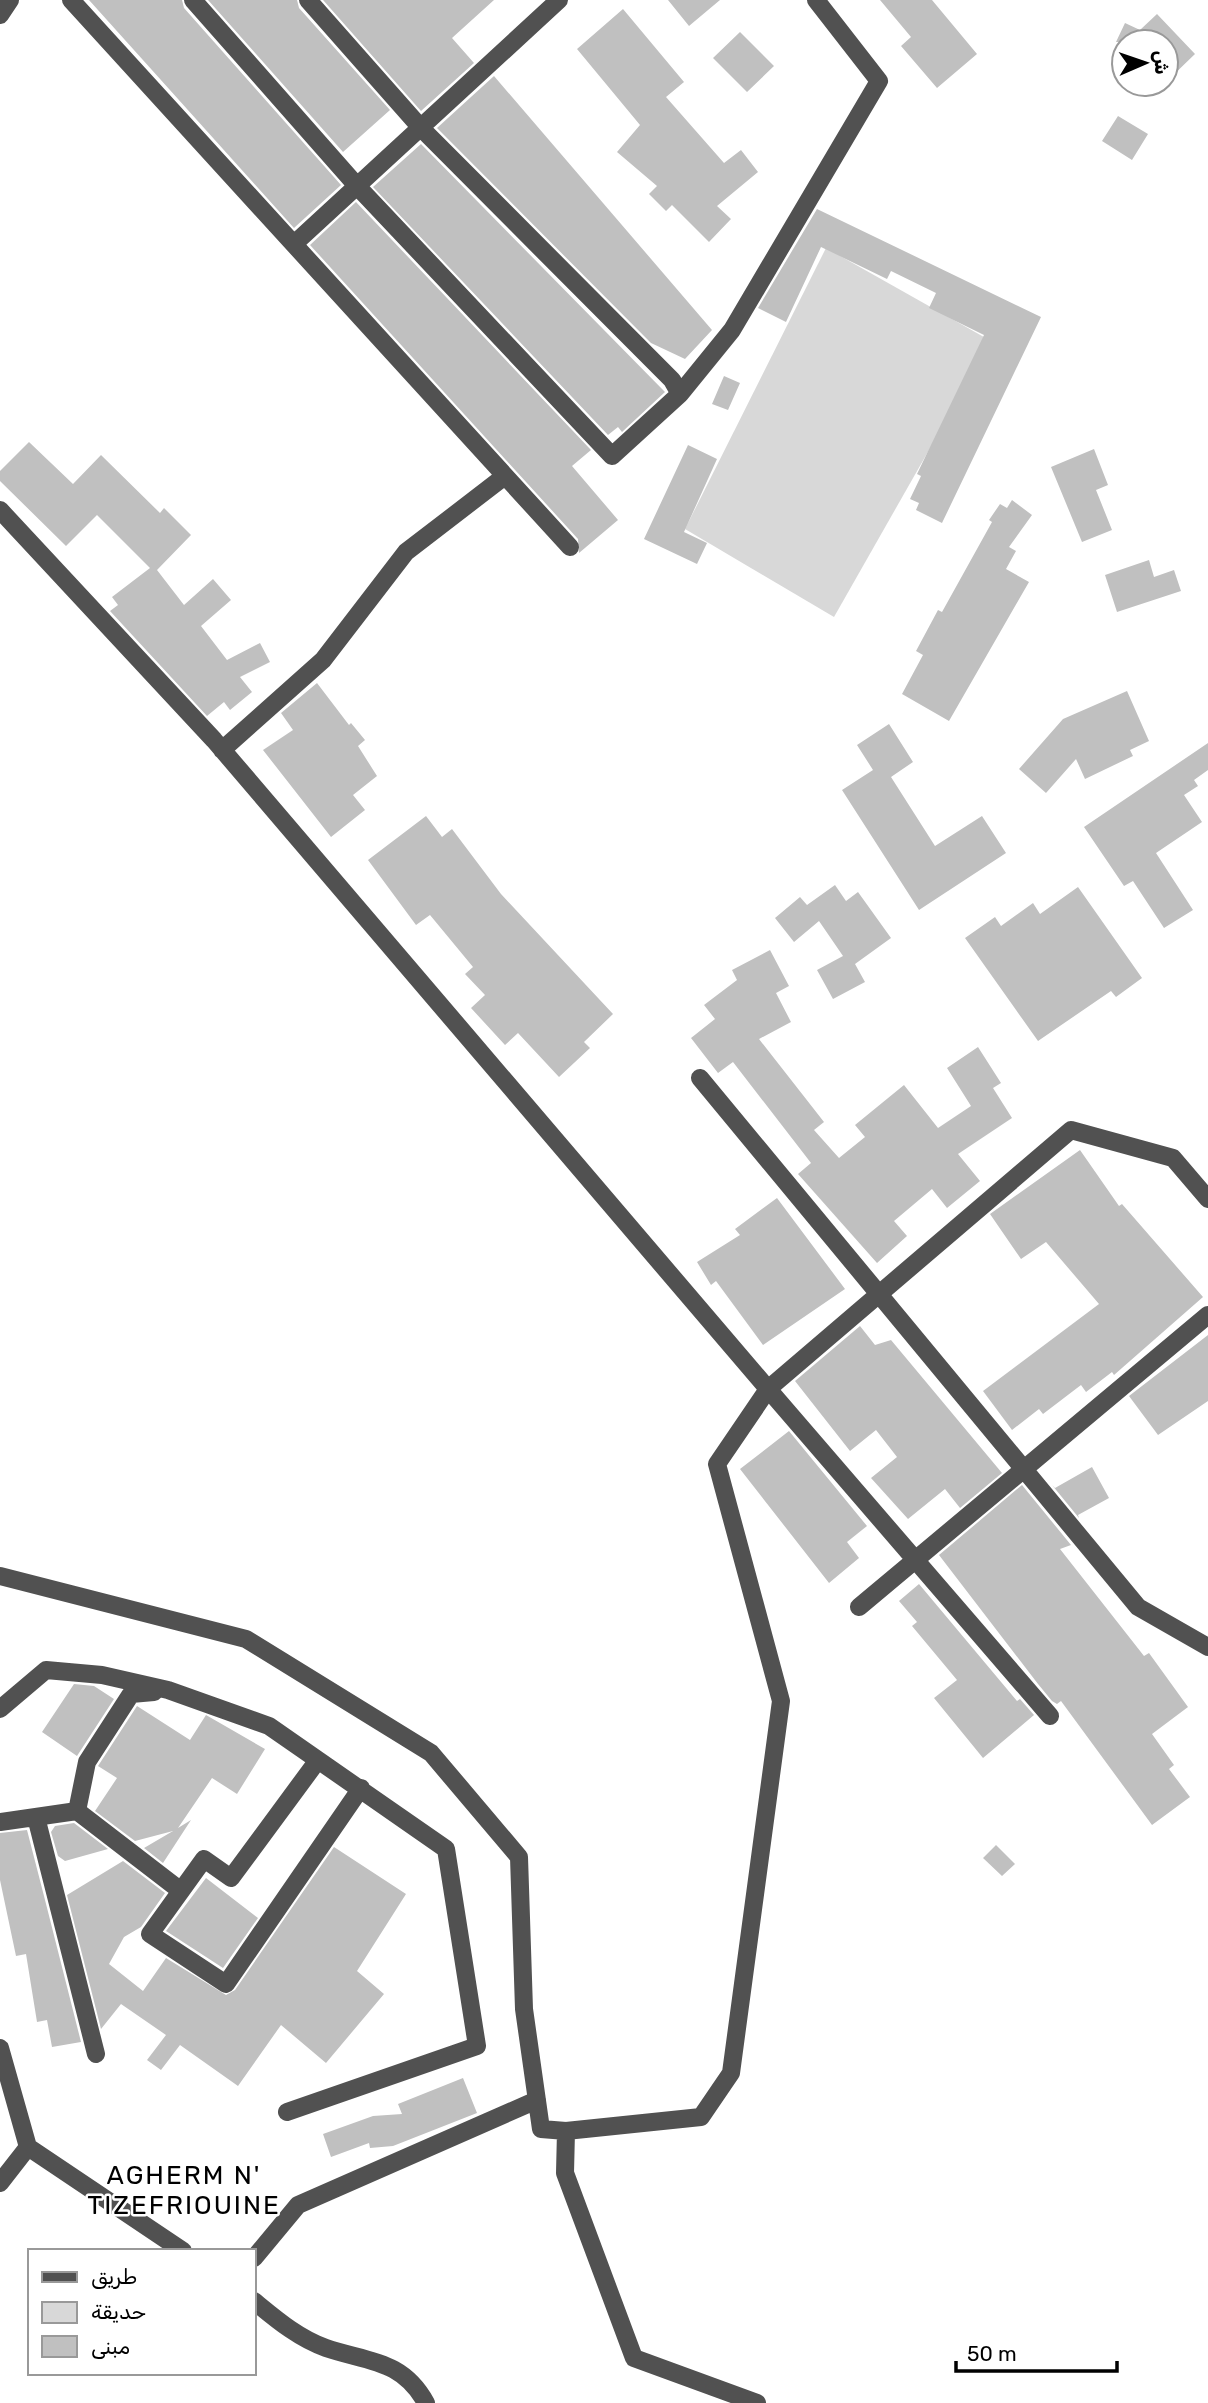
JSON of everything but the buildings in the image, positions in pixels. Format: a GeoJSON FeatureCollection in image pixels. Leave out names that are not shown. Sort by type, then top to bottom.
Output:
{"type":"FeatureCollection","features":[{"type":"Feature","properties":{"kind":"street"},"geometry":{"type":"LineString","coordinates":[[0,15],[10,0]]}},
{"type":"Feature","properties":{"kind":"street"},"geometry":{"type":"LineString","coordinates":[[71,0],[570,547]]}},
{"type":"Feature","properties":{"kind":"street"},"geometry":{"type":"LineString","coordinates":[[193,0],[357,186],[612,456],[680,394],[732,330],[879,81],[816,0]]}},
{"type":"Feature","properties":{"kind":"street"},"geometry":{"type":"LineString","coordinates":[[308,0],[421,128],[672,380],[680,394]]}},
{"type":"Feature","properties":{"kind":"street"},"geometry":{"type":"LineString","coordinates":[[294,244],[559,0]]}},
{"type":"Feature","properties":{"kind":"street"},"geometry":{"type":"LineString","coordinates":[[222,750],[323,660],[406,552],[505,476]]}},
{"type":"Feature","properties":{"kind":"street"},"geometry":{"type":"LineString","coordinates":[[0,510],[222,750],[1050,1716]]}},
{"type":"Feature","properties":{"kind":"street"},"geometry":{"type":"LineString","coordinates":[[700,1078],[1138,1607],[1208,1647]]}},
{"type":"Feature","properties":{"kind":"street"},"geometry":{"type":"LineString","coordinates":[[0,1576],[246,1639],[431,1753],[519,1857],[524,2009],[541,2129],[566,2132],[701,2117],[731,2073],[781,1701],[717,1464],[768,1389],[1071,1130],[1173,1158],[1208,1199]]}},
{"type":"Feature","properties":{"kind":"street"},"geometry":{"type":"LineString","coordinates":[[859,1607],[1208,1315]]}},
{"type":"Feature","properties":{"kind":"street"},"geometry":{"type":"LineString","coordinates":[[0,1709],[46,1670],[102,1675],[168,1690],[269,1726],[446,1849],[477,2046],[287,2112]]}},
{"type":"Feature","properties":{"kind":"street"},"geometry":{"type":"LineString","coordinates":[[77,1811],[88,1762],[131,1694],[168,1690]]}},
{"type":"Feature","properties":{"kind":"street"},"geometry":{"type":"LineString","coordinates":[[318,1759],[231,1878],[204,1859],[150,1934],[226,1984],[361,1788]]}},
{"type":"Feature","properties":{"kind":"street"},"geometry":{"type":"LineString","coordinates":[[0,1822],[77,1811],[181,1891]]}},
{"type":"Feature","properties":{"kind":"street"},"geometry":{"type":"LineString","coordinates":[[36,1817],[96,2054]]}},
{"type":"Feature","properties":{"kind":"street"},"geometry":{"type":"LineString","coordinates":[[0,2048],[28,2147],[180,2249]]}},
{"type":"Feature","properties":{"kind":"street"},"geometry":{"type":"LineString","coordinates":[[256,2256],[298,2205],[537,2100]]}},
{"type":"Feature","properties":{"kind":"street"},"geometry":{"type":"LineString","coordinates":[[566,2132],[565,2173],[634,2358],[757,2403]]}},
{"type":"Feature","properties":{"kind":"street"},"geometry":{"type":"LineString","coordinates":[[0,2183],[28,2147]]}},
{"type":"Feature","properties":{"kind":"street"},"geometry":{"type":"LineString","coordinates":[[256,2303],[293,2332],[326,2348],[367,2357],[404,2374],[426,2403]]}},
{"type":"Feature","properties":{"kind":"green space"},"geometry":{"type":"Polygon","coordinates":[[[826,248],[991,341],[834,617],[685,529],[826,248]]]}},
{"type":"Feature","properties":{"kind":"district","name":"AGHERM N' TIZEFRIOUINE"},"geometry":{"type":"Point","coordinates":[184,2190]}}]}
